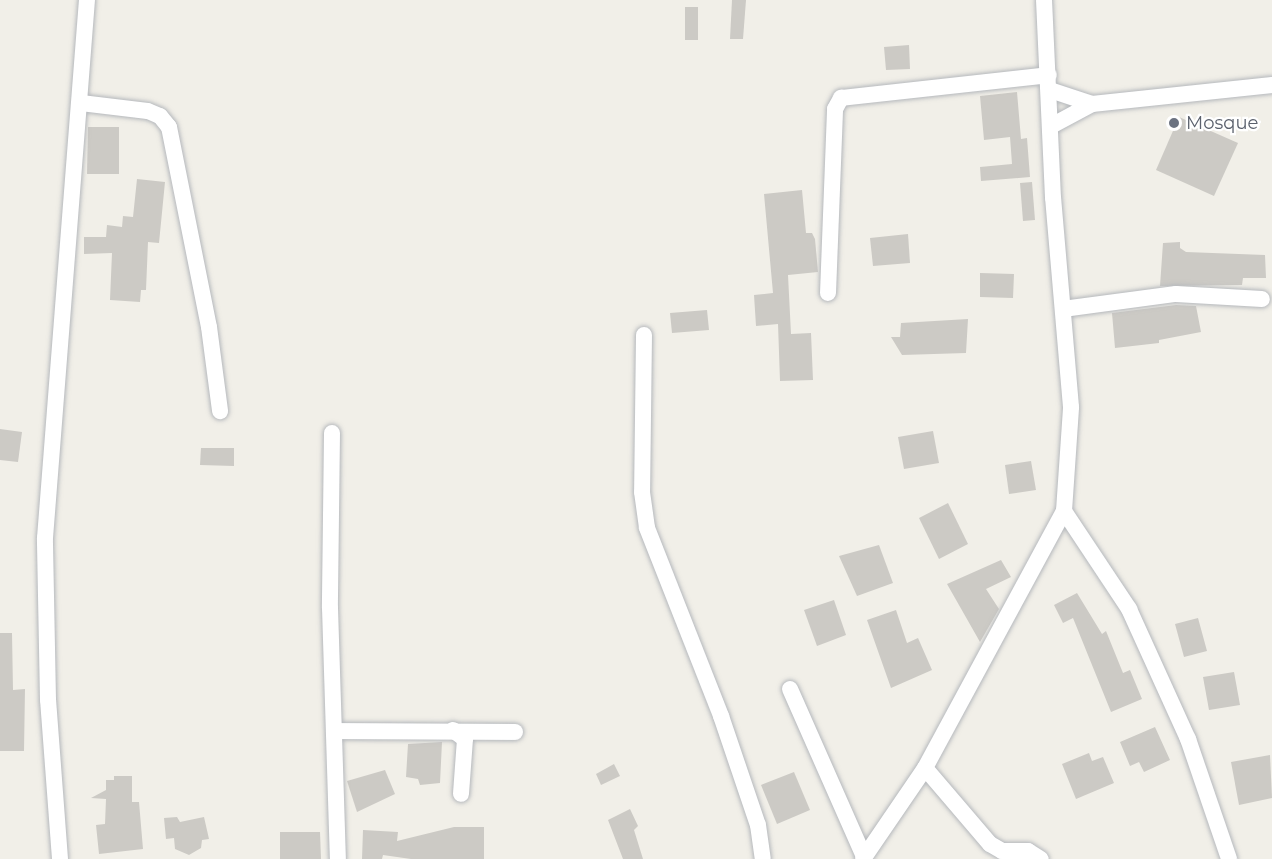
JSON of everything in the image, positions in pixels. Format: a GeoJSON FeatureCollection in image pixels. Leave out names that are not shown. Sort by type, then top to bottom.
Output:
{"type":"FeatureCollection","features":[{"type":"Feature","properties":{"kind":"street"},"geometry":{"type":"LineString","coordinates":[[60,859],[48,700],[45,538],[68,215],[81,103],[87,0]]}},
{"type":"Feature","properties":{"kind":"street"},"geometry":{"type":"LineString","coordinates":[[864,858],[925,768],[1064,511],[1071,407],[1053,198],[1053,126],[1044,0]]}},
{"type":"Feature","properties":{"kind":"street"},"geometry":{"type":"LineString","coordinates":[[828,293],[835,109],[841,98],[1050,82],[1092,104]]}},
{"type":"Feature","properties":{"kind":"street"},"geometry":{"type":"LineString","coordinates":[[1053,126],[1092,104],[1272,85]]}},
{"type":"Feature","properties":{"kind":"street"},"geometry":{"type":"LineString","coordinates":[[81,103],[148,111],[169,127],[208,327],[220,411]]}},
{"type":"Feature","properties":{"kind":"street"},"geometry":{"type":"LineString","coordinates":[[1063,309],[1176,294],[1262,299]]}},
{"type":"Feature","properties":{"kind":"street"},"geometry":{"type":"LineString","coordinates":[[644,335],[642,492],[647,528],[721,716],[758,825],[763,859]]}},
{"type":"Feature","properties":{"kind":"street"},"geometry":{"type":"LineString","coordinates":[[332,433],[330,608],[338,859]]}},
{"type":"Feature","properties":{"kind":"street"},"geometry":{"type":"LineString","coordinates":[[1064,511],[1129,609],[1188,739],[1229,859]]}},
{"type":"Feature","properties":{"kind":"street"},"geometry":{"type":"LineString","coordinates":[[790,689],[864,858]]}},
{"type":"Feature","properties":{"kind":"street"},"geometry":{"type":"LineString","coordinates":[[335,730],[515,732]]}},
{"type":"Feature","properties":{"kind":"street"},"geometry":{"type":"LineString","coordinates":[[453,730],[465,739],[461,794]]}},
{"type":"Feature","properties":{"kind":"street"},"geometry":{"type":"LineString","coordinates":[[925,768],[990,844],[1002,851],[1028,851],[1041,859]]}},
{"type":"Feature","properties":{"kind":"building"},"geometry":{"type":"Polygon","coordinates":[[[732,0],[746,0],[743,39],[730,39],[732,0]]]}},
{"type":"Feature","properties":{"kind":"building"},"geometry":{"type":"Polygon","coordinates":[[[685,7],[698,7],[698,40],[685,40],[685,7]]]}},
{"type":"Feature","properties":{"kind":"building"},"geometry":{"type":"Polygon","coordinates":[[[909,45],[910,69],[886,70],[884,47],[909,45]]]}},
{"type":"Feature","properties":{"kind":"building"},"geometry":{"type":"Polygon","coordinates":[[[1017,92],[1021,139],[1027,138],[1030,177],[981,181],[980,167],[1012,164],[1010,137],[984,140],[980,96],[1017,92]]]}},
{"type":"Feature","properties":{"kind":"building"},"geometry":{"type":"Polygon","coordinates":[[[1179,117],[1238,143],[1214,196],[1156,170],[1179,117]]]}},
{"type":"Feature","properties":{"kind":"building"},"geometry":{"type":"Polygon","coordinates":[[[88,127],[119,127],[119,174],[87,174],[88,127]]]}},
{"type":"Feature","properties":{"kind":"building"},"geometry":{"type":"Polygon","coordinates":[[[137,179],[165,182],[159,243],[148,242],[146,290],[141,290],[140,302],[110,300],[112,253],[84,254],[84,237],[106,237],[107,225],[122,227],[123,216],[133,217],[137,179]]]}},
{"type":"Feature","properties":{"kind":"building"},"geometry":{"type":"Polygon","coordinates":[[[1032,182],[1035,220],[1023,221],[1020,183],[1032,182]]]}},
{"type":"Feature","properties":{"kind":"building"},"geometry":{"type":"Polygon","coordinates":[[[802,190],[806,233],[812,233],[815,239],[818,272],[788,275],[791,334],[811,333],[813,380],[780,381],[778,324],[756,326],[754,295],[773,293],[764,194],[802,190]]]}},
{"type":"Feature","properties":{"kind":"building"},"geometry":{"type":"Polygon","coordinates":[[[908,234],[910,263],[873,266],[870,238],[908,234]]]}},
{"type":"Feature","properties":{"kind":"building"},"geometry":{"type":"Polygon","coordinates":[[[1180,242],[1180,248],[1186,252],[1265,255],[1266,278],[1243,278],[1242,285],[1160,286],[1163,243],[1180,242]]]}},
{"type":"Feature","properties":{"kind":"building"},"geometry":{"type":"Polygon","coordinates":[[[980,273],[1014,274],[1013,298],[980,297],[980,273]]]}},
{"type":"Feature","properties":{"kind":"building"},"geometry":{"type":"Polygon","coordinates":[[[1176,305],[1196,306],[1201,332],[1159,340],[1159,343],[1115,348],[1112,313],[1176,305]]]}},
{"type":"Feature","properties":{"kind":"building"},"geometry":{"type":"Polygon","coordinates":[[[707,310],[709,330],[672,333],[670,313],[707,310]]]}},
{"type":"Feature","properties":{"kind":"building"},"geometry":{"type":"Polygon","coordinates":[[[968,319],[966,353],[902,355],[891,337],[900,337],[901,323],[968,319]]]}},
{"type":"Feature","properties":{"kind":"building"},"geometry":{"type":"Polygon","coordinates":[[[0,429],[22,432],[18,462],[0,460],[0,429]]]}},
{"type":"Feature","properties":{"kind":"building"},"geometry":{"type":"Polygon","coordinates":[[[933,431],[939,463],[904,469],[898,437],[933,431]]]}},
{"type":"Feature","properties":{"kind":"building"},"geometry":{"type":"Polygon","coordinates":[[[201,448],[234,448],[234,466],[200,465],[201,448]]]}},
{"type":"Feature","properties":{"kind":"building"},"geometry":{"type":"Polygon","coordinates":[[[1031,461],[1036,490],[1009,494],[1005,465],[1031,461]]]}},
{"type":"Feature","properties":{"kind":"building"},"geometry":{"type":"Polygon","coordinates":[[[948,503],[968,544],[939,559],[919,518],[948,503]]]}},
{"type":"Feature","properties":{"kind":"building"},"geometry":{"type":"Polygon","coordinates":[[[879,545],[893,583],[857,596],[839,556],[879,545]]]}},
{"type":"Feature","properties":{"kind":"building"},"geometry":{"type":"Polygon","coordinates":[[[1001,560],[1011,577],[986,589],[999,609],[980,642],[947,584],[1001,560]]]}},
{"type":"Feature","properties":{"kind":"building"},"geometry":{"type":"Polygon","coordinates":[[[1077,593],[1102,634],[1106,631],[1123,673],[1130,670],[1142,699],[1111,712],[1073,618],[1063,623],[1054,605],[1077,593]]]}},
{"type":"Feature","properties":{"kind":"building"},"geometry":{"type":"Polygon","coordinates":[[[834,600],[846,635],[817,646],[804,610],[834,600]]]}},
{"type":"Feature","properties":{"kind":"building"},"geometry":{"type":"Polygon","coordinates":[[[896,610],[907,643],[918,638],[932,670],[891,688],[867,620],[896,610]]]}},
{"type":"Feature","properties":{"kind":"building"},"geometry":{"type":"Polygon","coordinates":[[[1198,618],[1207,651],[1184,657],[1175,624],[1198,618]]]}},
{"type":"Feature","properties":{"kind":"building"},"geometry":{"type":"Polygon","coordinates":[[[0,633],[12,633],[13,690],[25,689],[24,751],[0,751],[0,633]]]}},
{"type":"Feature","properties":{"kind":"building"},"geometry":{"type":"Polygon","coordinates":[[[1234,672],[1240,705],[1209,710],[1203,677],[1234,672]]]}},
{"type":"Feature","properties":{"kind":"building"},"geometry":{"type":"Polygon","coordinates":[[[1155,727],[1170,760],[1144,772],[1139,762],[1130,766],[1120,742],[1155,727]]]}},
{"type":"Feature","properties":{"kind":"building"},"geometry":{"type":"Polygon","coordinates":[[[442,742],[440,783],[420,785],[418,779],[406,777],[408,744],[442,742]]]}},
{"type":"Feature","properties":{"kind":"building"},"geometry":{"type":"Polygon","coordinates":[[[1089,753],[1092,761],[1103,757],[1114,783],[1076,799],[1062,764],[1089,753]]]}},
{"type":"Feature","properties":{"kind":"building"},"geometry":{"type":"Polygon","coordinates":[[[1270,755],[1272,798],[1239,805],[1231,762],[1270,755]]]}},
{"type":"Feature","properties":{"kind":"building"},"geometry":{"type":"Polygon","coordinates":[[[614,764],[620,776],[601,785],[596,774],[614,764]]]}},
{"type":"Feature","properties":{"kind":"building"},"geometry":{"type":"Polygon","coordinates":[[[385,770],[395,794],[357,812],[347,781],[385,770]]]}},
{"type":"Feature","properties":{"kind":"building"},"geometry":{"type":"Polygon","coordinates":[[[794,772],[810,810],[777,824],[761,785],[794,772]]]}},
{"type":"Feature","properties":{"kind":"building"},"geometry":{"type":"Polygon","coordinates":[[[114,776],[132,776],[132,802],[139,802],[143,849],[99,854],[96,825],[105,824],[106,799],[91,798],[106,790],[106,780],[114,780],[114,776]]]}},
{"type":"Feature","properties":{"kind":"building"},"geometry":{"type":"Polygon","coordinates":[[[630,809],[638,826],[634,830],[643,859],[623,859],[608,820],[630,809]]]}},
{"type":"Feature","properties":{"kind":"building"},"geometry":{"type":"Polygon","coordinates":[[[177,817],[180,822],[204,817],[209,839],[202,840],[201,848],[189,855],[175,849],[174,838],[166,839],[164,818],[177,817]]]}},
{"type":"Feature","properties":{"kind":"building"},"geometry":{"type":"Polygon","coordinates":[[[454,827],[484,827],[484,859],[411,859],[383,855],[382,859],[362,859],[363,830],[398,832],[397,841],[454,827]]]}},
{"type":"Feature","properties":{"kind":"building"},"geometry":{"type":"Polygon","coordinates":[[[280,832],[320,832],[321,859],[280,859],[280,832]]]}},
{"type":"Feature","properties":{"kind":"place","name":"Mosque"},"geometry":{"type":"Point","coordinates":[1174,123]}}]}
